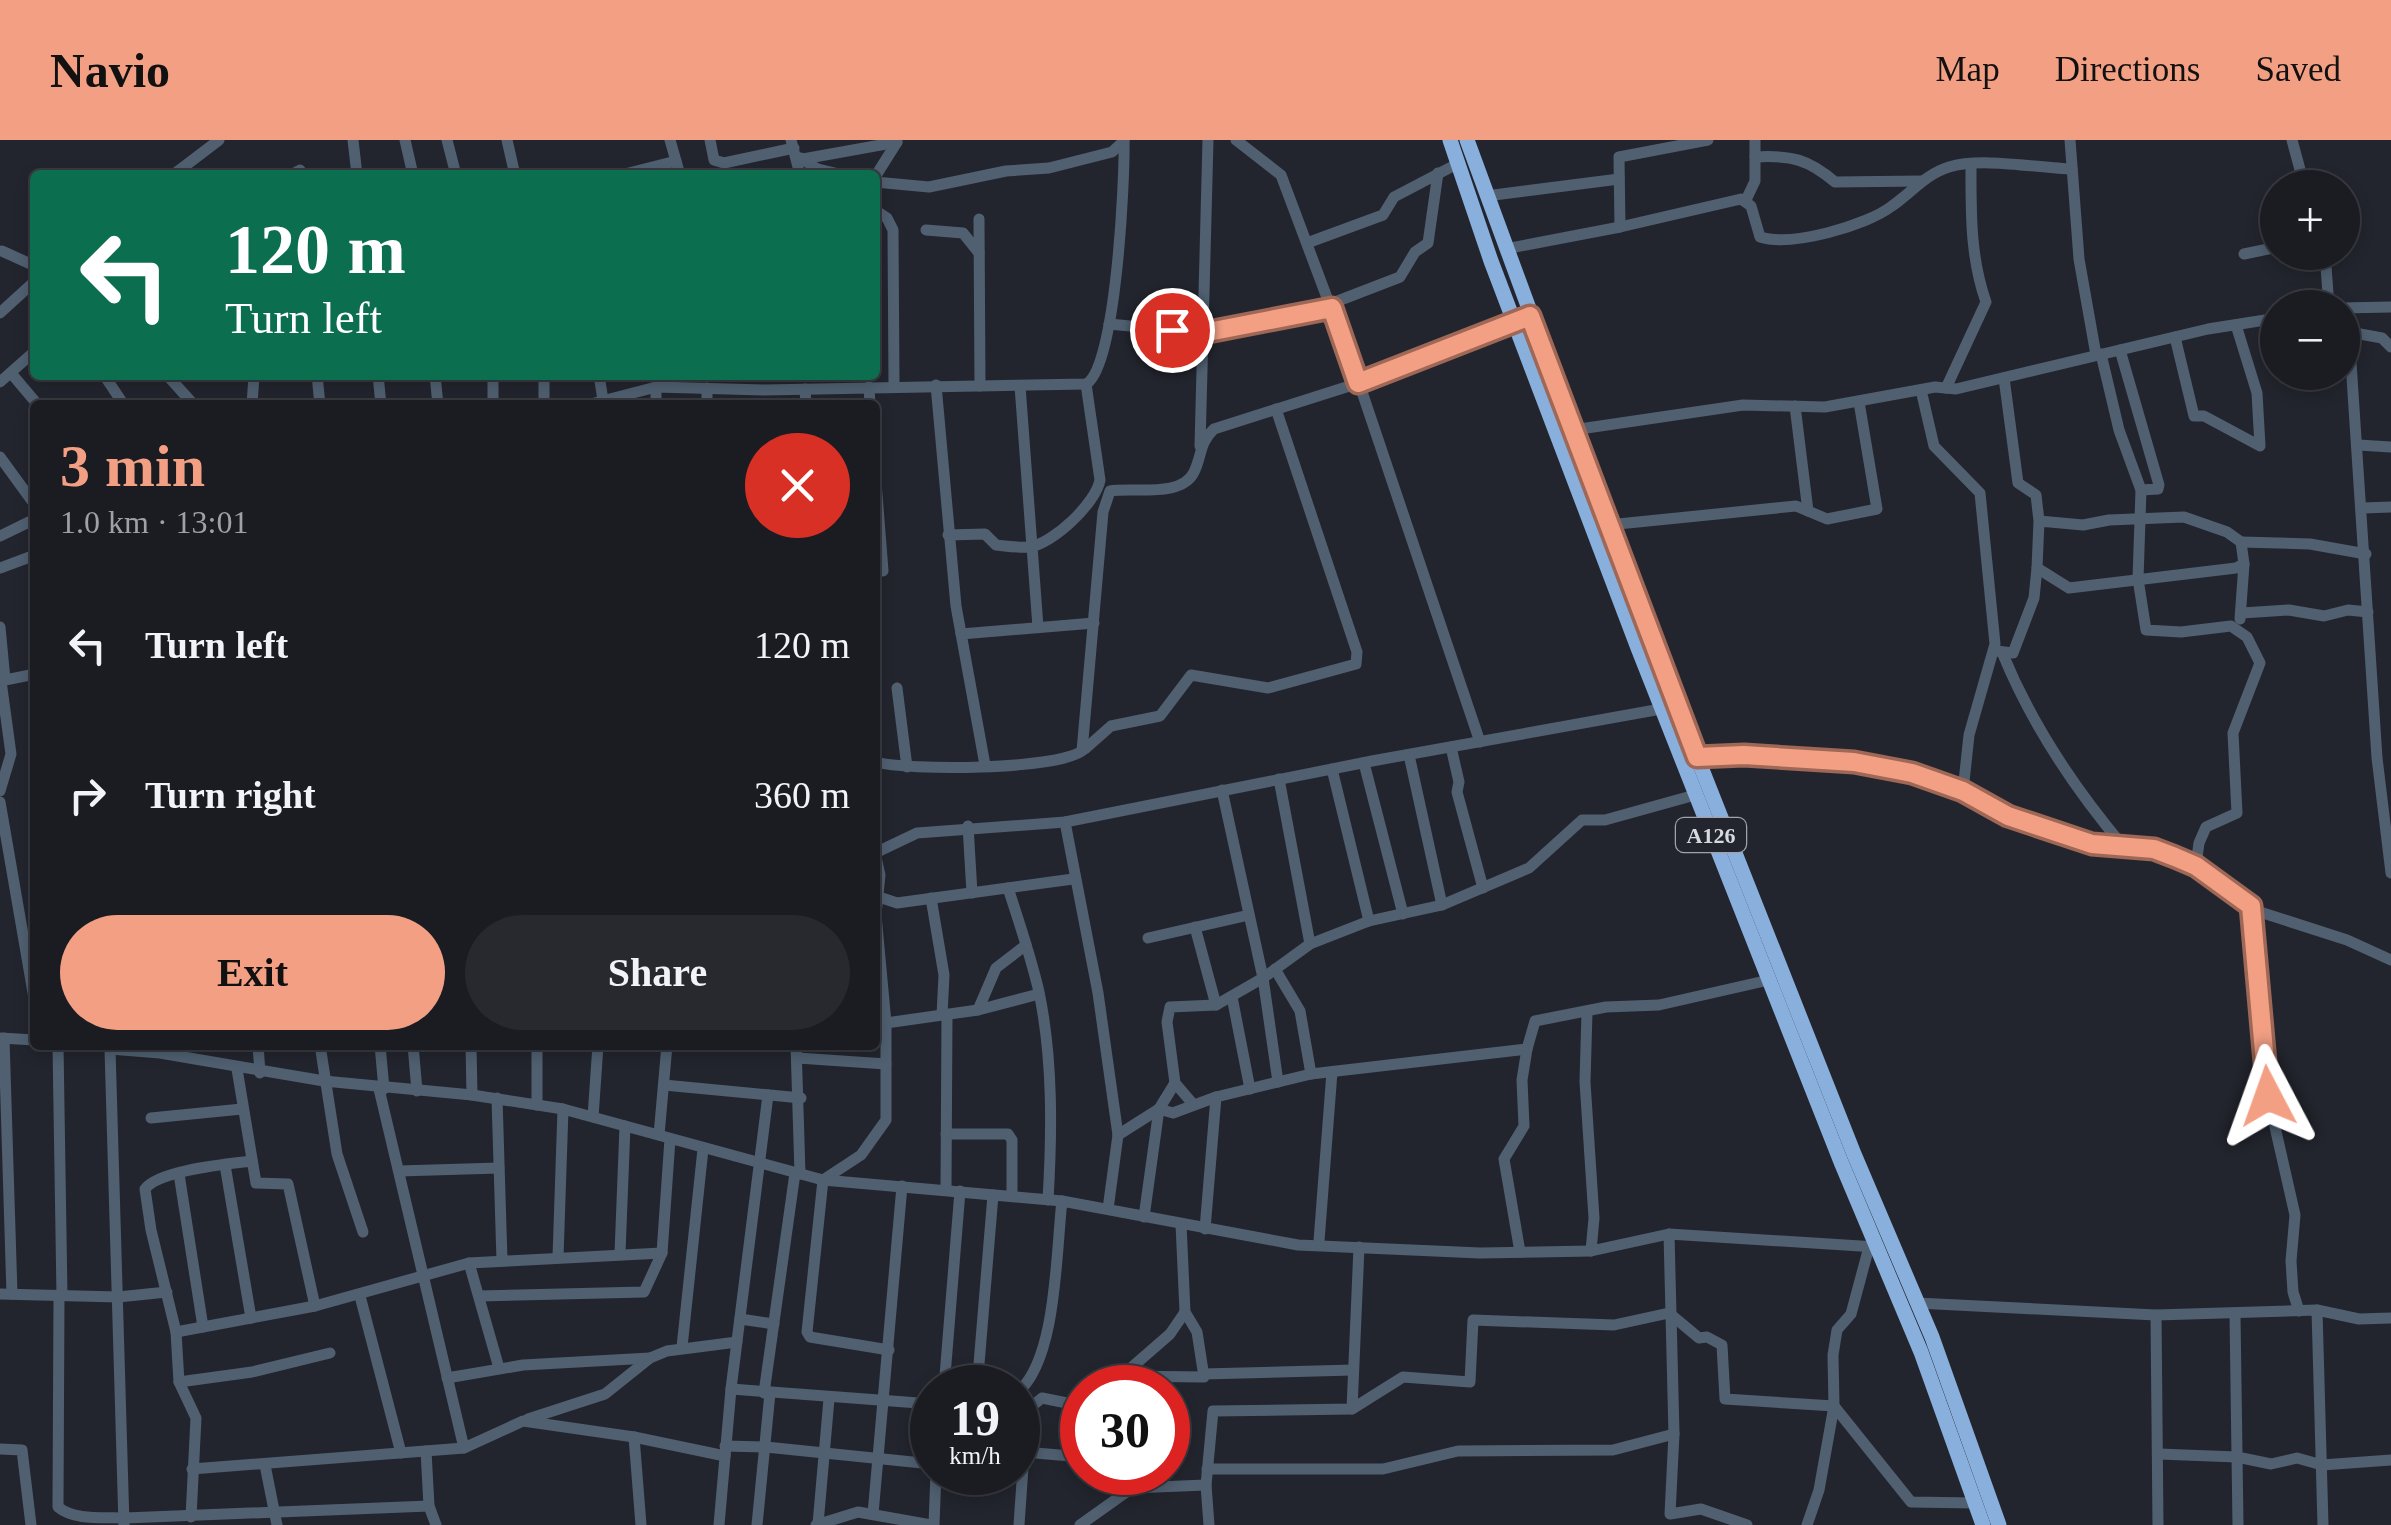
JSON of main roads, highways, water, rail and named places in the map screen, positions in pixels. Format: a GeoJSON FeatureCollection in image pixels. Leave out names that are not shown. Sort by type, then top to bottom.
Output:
{"type":"FeatureCollection","features":[{"type":"Feature","properties":{"kind":"highway","name":"A126"},"geometry":{"type":"LineString","coordinates":[[1450,140],[1522,319],[1573,430],[1697,757],[1917,1303],[1999,1525]]}},
{"type":"Feature","properties":{"kind":"highway","name":"A126"},"geometry":{"type":"LineString","coordinates":[[1466,140],[1505,248],[1522,319],[1662,710],[1872,1247],[1921,1352],[1983,1525]]}}]}
